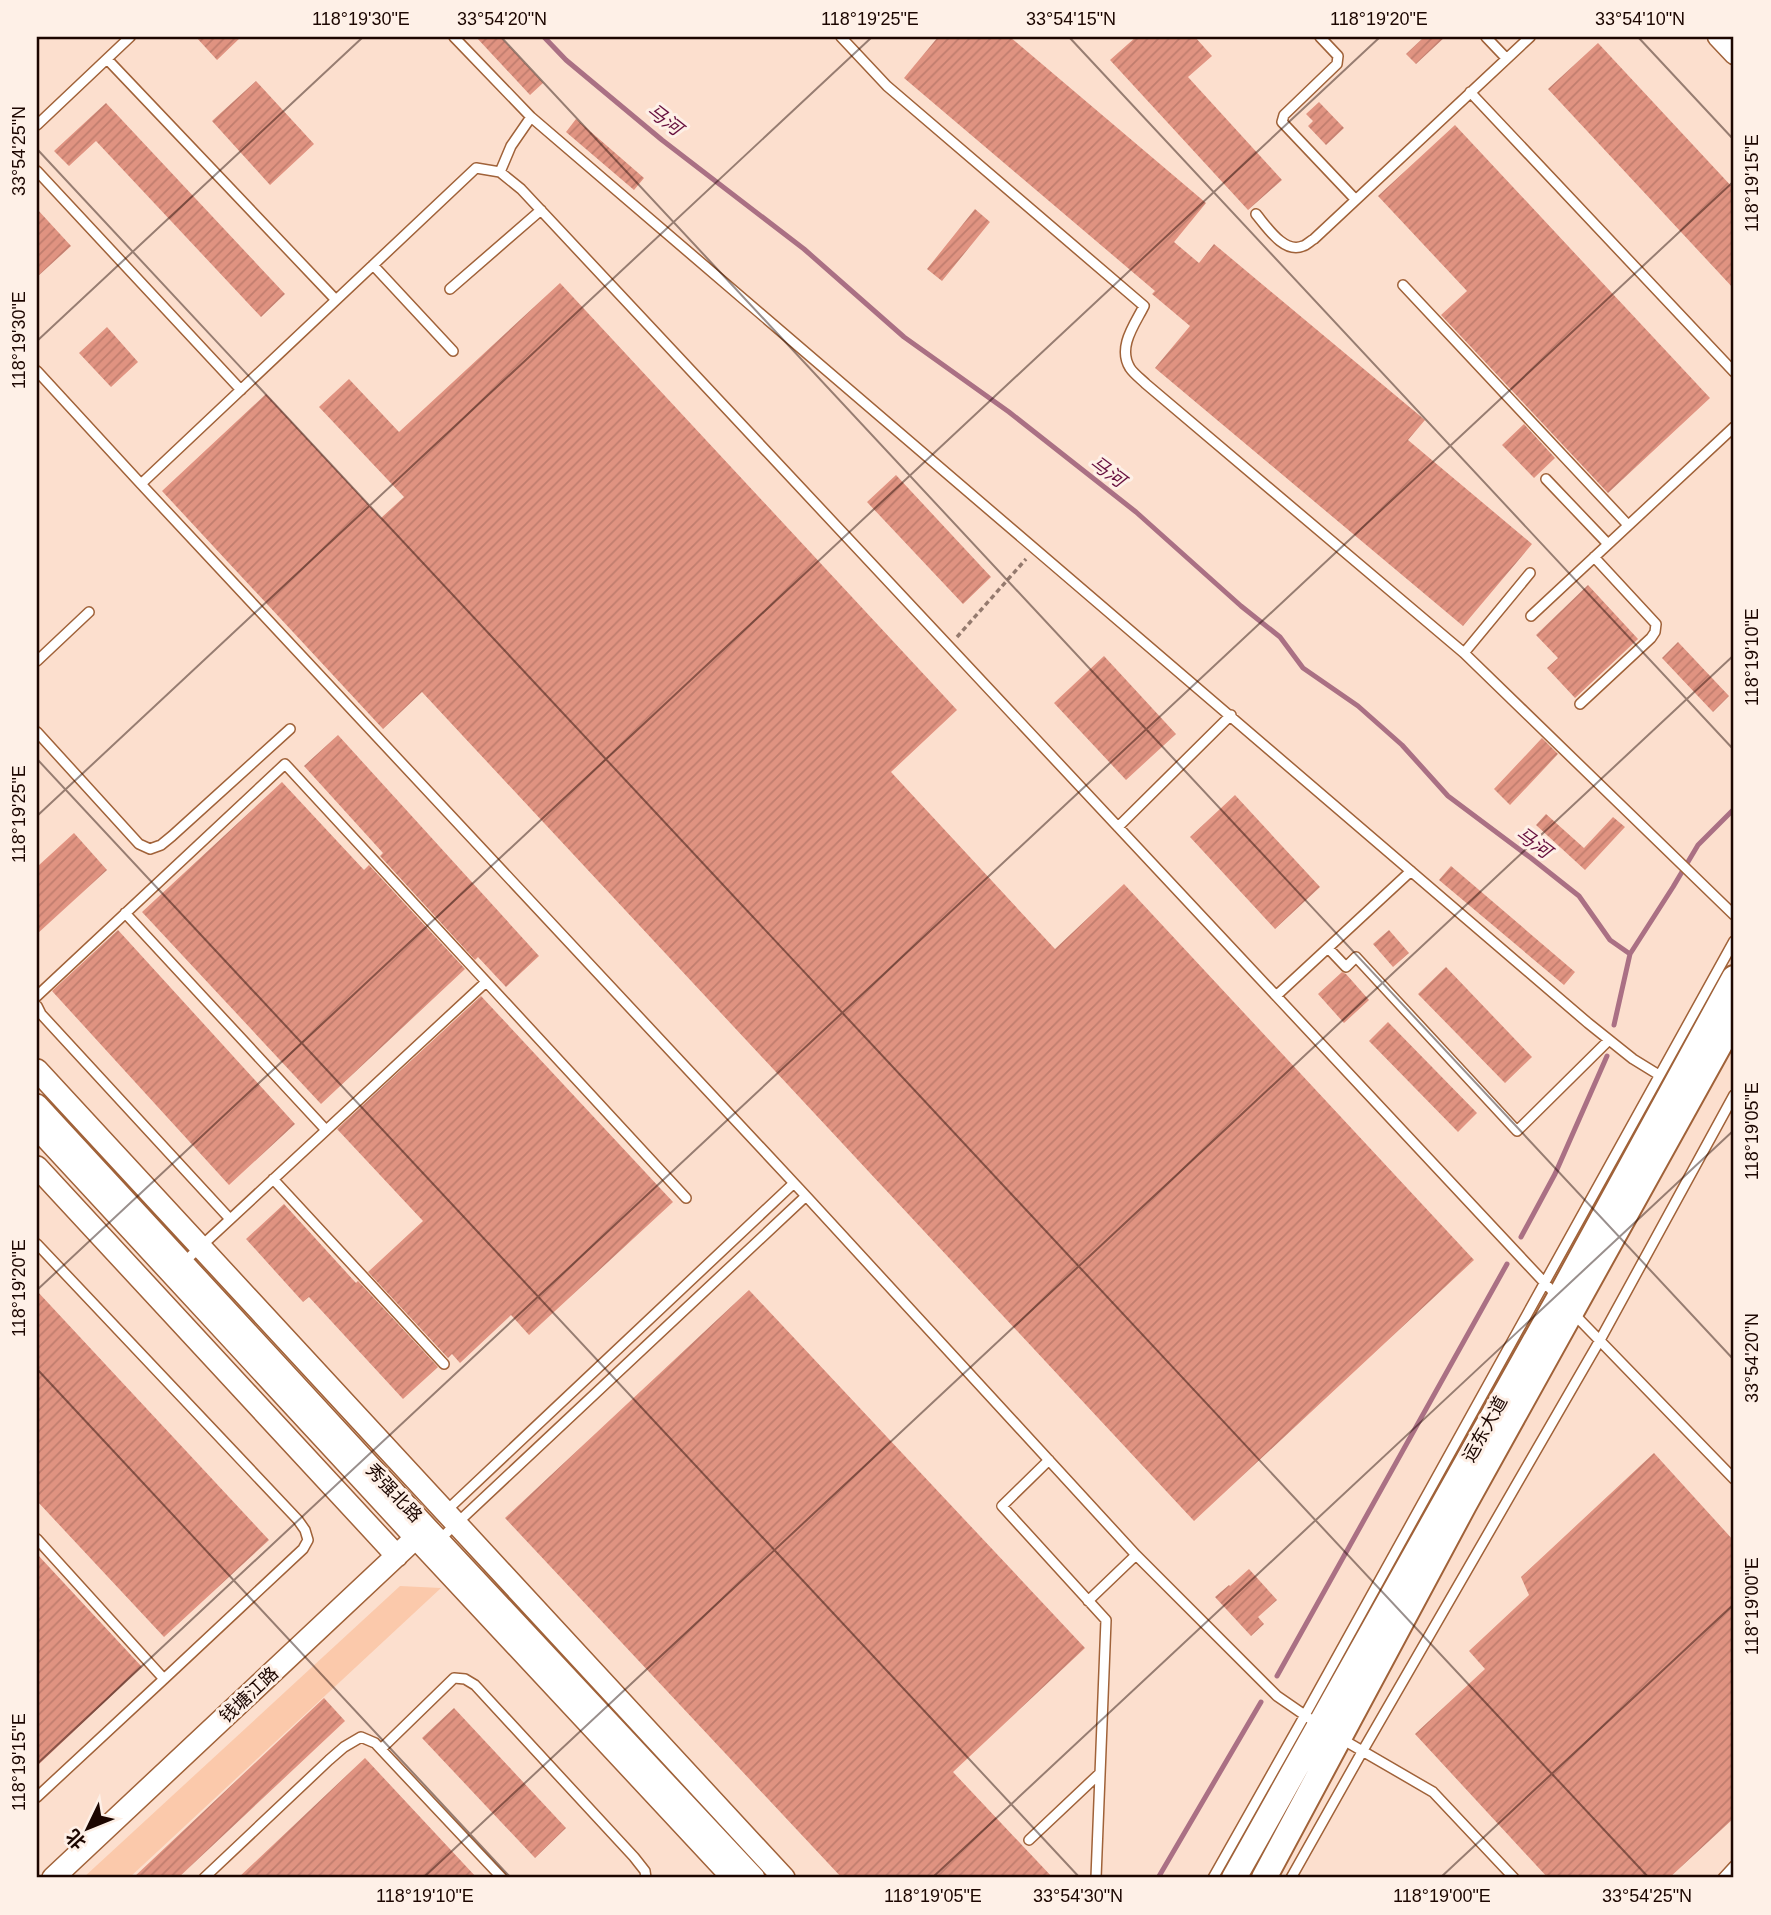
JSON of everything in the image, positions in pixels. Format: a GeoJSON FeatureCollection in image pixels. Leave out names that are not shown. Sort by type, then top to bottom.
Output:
{"type":"FeatureCollection","features":[{"type":"Feature","properties":{"kind":"main road","name":"运东大道"},"geometry":{"type":"LineString","coordinates":[[1234,1878],[1321,1726],[1734,978]]}},
{"type":"Feature","properties":{"kind":"main road","name":"运东大道"},"geometry":{"type":"LineString","coordinates":[[1558,1297],[1734,1019]]}},
{"type":"Feature","properties":{"kind":"main road","name":"运东大道"},"geometry":{"type":"LineString","coordinates":[[1264,1878],[1321,1726]]}},
{"type":"Feature","properties":{"kind":"street"},"geometry":{"type":"LineString","coordinates":[[1717,37],[1734,55]]}},
{"type":"Feature","properties":{"kind":"street"},"geometry":{"type":"LineString","coordinates":[[37,1070],[784,1878]]}},
{"type":"Feature","properties":{"kind":"street","name":"秀强北路"},"geometry":{"type":"LineString","coordinates":[[37,1105],[177,1269]]}},
{"type":"Feature","properties":{"kind":"street","name":"秀强北路"},"geometry":{"type":"LineString","coordinates":[[37,1128],[177,1269],[427,1539],[733,1878]]}},
{"type":"Feature","properties":{"kind":"street"},"geometry":{"type":"LineString","coordinates":[[37,1167],[397,1556]]}},
{"type":"Feature","properties":{"kind":"street","name":"钱塘江路"},"geometry":{"type":"LineString","coordinates":[[53,1878],[397,1556],[427,1539],[450,1518]]}},
{"type":"Feature","properties":{"kind":"street","name":"秀强北路"},"geometry":{"type":"LineString","coordinates":[[427,1539],[754,1878]]}},
{"type":"Feature","properties":{"kind":"lane"},"geometry":{"type":"LineString","coordinates":[[37,125],[130,37]]}},
{"type":"Feature","properties":{"kind":"lane"},"geometry":{"type":"LineString","coordinates":[[454,37],[531,117],[1588,1024],[1633,1059],[1659,1075]]}},
{"type":"Feature","properties":{"kind":"lane"},"geometry":{"type":"LineString","coordinates":[[841,37],[887,86],[1144,306],[1129,333],[1125,350],[1129,366],[1146,384],[1464,653],[1734,915]]}},
{"type":"Feature","properties":{"kind":"lane"},"geometry":{"type":"LineString","coordinates":[[1320,37],[1338,56],[1338,64],[1284,115],[1282,122],[1355,199]]}},
{"type":"Feature","properties":{"kind":"lane"},"geometry":{"type":"LineString","coordinates":[[1486,37],[1506,58]]}},
{"type":"Feature","properties":{"kind":"lane"},"geometry":{"type":"LineString","coordinates":[[1256,215],[1284,245],[1303,246],[1314,239],[1530,37]]}},
{"type":"Feature","properties":{"kind":"lane"},"geometry":{"type":"LineString","coordinates":[[107,59],[336,300]]}},
{"type":"Feature","properties":{"kind":"lane"},"geometry":{"type":"LineString","coordinates":[[1470,92],[1734,372]]}},
{"type":"Feature","properties":{"kind":"lane"},"geometry":{"type":"LineString","coordinates":[[500,172],[511,146],[531,117]]}},
{"type":"Feature","properties":{"kind":"lane"},"geometry":{"type":"LineString","coordinates":[[141,484],[476,168],[500,172],[541,210],[1558,1297],[1734,1479]]}},
{"type":"Feature","properties":{"kind":"lane"},"geometry":{"type":"LineString","coordinates":[[37,171],[241,390]]}},
{"type":"Feature","properties":{"kind":"lane"},"geometry":{"type":"LineString","coordinates":[[450,289],[541,210]]}},
{"type":"Feature","properties":{"kind":"lane"},"geometry":{"type":"LineString","coordinates":[[373,265],[453,351]]}},
{"type":"Feature","properties":{"kind":"lane"},"geometry":{"type":"LineString","coordinates":[[1403,285],[1628,525]]}},
{"type":"Feature","properties":{"kind":"lane"},"geometry":{"type":"LineString","coordinates":[[37,371],[794,1183],[1136,1555],[1277,1696],[1362,1752],[1433,1793],[1514,1878]]}},
{"type":"Feature","properties":{"kind":"lane"},"geometry":{"type":"LineString","coordinates":[[1531,616],[1734,427]]}},
{"type":"Feature","properties":{"kind":"lane"},"geometry":{"type":"LineString","coordinates":[[1546,479],[1608,544]]}},
{"type":"Feature","properties":{"kind":"lane"},"geometry":{"type":"LineString","coordinates":[[1580,704],[1651,638],[1656,624],[1594,557]]}},
{"type":"Feature","properties":{"kind":"lane"},"geometry":{"type":"LineString","coordinates":[[1464,653],[1530,573]]}},
{"type":"Feature","properties":{"kind":"lane"},"geometry":{"type":"LineString","coordinates":[[37,661],[89,612]]}},
{"type":"Feature","properties":{"kind":"lane"},"geometry":{"type":"LineString","coordinates":[[1118,827],[1231,715]]}},
{"type":"Feature","properties":{"kind":"lane"},"geometry":{"type":"LineString","coordinates":[[37,732],[139,844],[150,849],[161,845],[172,836],[290,729]]}},
{"type":"Feature","properties":{"kind":"lane"},"geometry":{"type":"LineString","coordinates":[[37,996],[285,764],[686,1198]]}},
{"type":"Feature","properties":{"kind":"lane"},"geometry":{"type":"LineString","coordinates":[[1276,996],[1411,871]]}},
{"type":"Feature","properties":{"kind":"lane"},"geometry":{"type":"LineString","coordinates":[[125,913],[326,1130]]}},
{"type":"Feature","properties":{"kind":"lane"},"geometry":{"type":"LineString","coordinates":[[1213,1878],[1321,1726],[1558,1297],[1659,1075],[1734,941]]}},
{"type":"Feature","properties":{"kind":"lane"},"geometry":{"type":"LineString","coordinates":[[1328,948],[1346,967],[1356,957],[1517,1131],[1609,1040]]}},
{"type":"Feature","properties":{"kind":"lane"},"geometry":{"type":"LineString","coordinates":[[177,1269],[486,982]]}},
{"type":"Feature","properties":{"kind":"lane"},"geometry":{"type":"LineString","coordinates":[[37,1006],[41,1014],[230,1219]]}},
{"type":"Feature","properties":{"kind":"lane"},"geometry":{"type":"LineString","coordinates":[[1292,1878],[1600,1340],[1734,1095]]}},
{"type":"Feature","properties":{"kind":"lane"},"geometry":{"type":"LineString","coordinates":[[273,1179],[444,1364]]}},
{"type":"Feature","properties":{"kind":"lane"},"geometry":{"type":"LineString","coordinates":[[450,1518],[794,1183]]}},
{"type":"Feature","properties":{"kind":"lane"},"geometry":{"type":"LineString","coordinates":[[450,1518],[806,1196]]}},
{"type":"Feature","properties":{"kind":"lane"},"geometry":{"type":"LineString","coordinates":[[37,1244],[298,1520],[308,1539],[303,1549],[38,1794]]}},
{"type":"Feature","properties":{"kind":"lane"},"geometry":{"type":"LineString","coordinates":[[1049,1460],[1002,1506],[1106,1620],[1096,1878]]}},
{"type":"Feature","properties":{"kind":"lane"},"geometry":{"type":"LineString","coordinates":[[37,1539],[164,1679]]}},
{"type":"Feature","properties":{"kind":"lane"},"geometry":{"type":"LineString","coordinates":[[1088,1601],[1136,1555]]}},
{"type":"Feature","properties":{"kind":"lane"},"geometry":{"type":"LineString","coordinates":[[381,1749],[454,1678],[466,1679],[475,1685],[634,1857],[645,1871],[646,1878]]}},
{"type":"Feature","properties":{"kind":"lane"},"geometry":{"type":"LineString","coordinates":[[204,1878],[344,1747],[361,1737],[375,1742],[502,1878]]}},
{"type":"Feature","properties":{"kind":"lane"},"geometry":{"type":"LineString","coordinates":[[1029,1840],[1100,1773]]}},
{"type":"Feature","properties":{"kind":"lane"},"geometry":{"type":"LineString","coordinates":[[1723,1878],[1734,1866]]}},
{"type":"Feature","properties":{"kind":"path"},"geometry":{"type":"LineString","coordinates":[[948,646],[1036,548]]}},
{"type":"Feature","properties":{"kind":"shaded area"},"geometry":{"type":"Polygon","coordinates":[[[400,1586],[441,1588],[129,1878],[83,1878],[400,1586]]]}},
{"type":"Feature","properties":{"kind":"building"},"geometry":{"type":"Polygon","coordinates":[[[196,37],[241,37],[217,60],[196,37]]]}},
{"type":"Feature","properties":{"kind":"building"},"geometry":{"type":"Polygon","coordinates":[[[476,37],[500,37],[543,83],[530,95],[476,37]]]}},
{"type":"Feature","properties":{"kind":"building"},"geometry":{"type":"Polygon","coordinates":[[[938,37],[1010,37],[1206,203],[1174,242],[1199,263],[1214,244],[1425,420],[1408,440],[1532,544],[1463,626],[1155,368],[1190,326],[1152,294],[1155,291],[904,78],[938,37]]]}},
{"type":"Feature","properties":{"kind":"building"},"geometry":{"type":"Polygon","coordinates":[[[1136,37],[1195,37],[1212,56],[1188,77],[1282,180],[1248,210],[1110,60],[1136,37]]]}},
{"type":"Feature","properties":{"kind":"building"},"geometry":{"type":"Polygon","coordinates":[[[1424,37],[1445,37],[1416,64],[1406,54],[1424,37]]]}},
{"type":"Feature","properties":{"kind":"building"},"geometry":{"type":"Polygon","coordinates":[[[1598,43],[1734,189],[1734,289],[1548,89],[1598,43]]]}},
{"type":"Feature","properties":{"kind":"building"},"geometry":{"type":"Polygon","coordinates":[[[256,81],[314,144],[270,185],[212,121],[256,81]]]}},
{"type":"Feature","properties":{"kind":"building"},"geometry":{"type":"Polygon","coordinates":[[[1319,102],[1344,128],[1326,145],[1308,126],[1313,121],[1306,114],[1319,102]]]}},
{"type":"Feature","properties":{"kind":"building"},"geometry":{"type":"Polygon","coordinates":[[[106,103],[285,294],[261,317],[96,141],[69,166],[54,151],[106,103]]]}},
{"type":"Feature","properties":{"kind":"building"},"geometry":{"type":"Polygon","coordinates":[[[576,119],[644,178],[634,190],[566,132],[576,119]]]}},
{"type":"Feature","properties":{"kind":"building"},"geometry":{"type":"Polygon","coordinates":[[[1455,125],[1710,398],[1608,493],[1441,315],[1467,291],[1378,196],[1455,125]]]}},
{"type":"Feature","properties":{"kind":"building"},"geometry":{"type":"Polygon","coordinates":[[[37,209],[71,246],[37,277],[37,209]]]}},
{"type":"Feature","properties":{"kind":"building"},"geometry":{"type":"Polygon","coordinates":[[[975,209],[990,222],[942,281],[927,269],[975,209]]]}},
{"type":"Feature","properties":{"kind":"building"},"geometry":{"type":"Polygon","coordinates":[[[560,283],[957,710],[891,772],[1055,949],[1124,884],[1474,1260],[1194,1521],[422,692],[383,729],[162,491],[266,394],[381,518],[404,497],[319,407],[349,379],[399,432],[560,283]]]}},
{"type":"Feature","properties":{"kind":"building"},"geometry":{"type":"Polygon","coordinates":[[[107,327],[138,362],[111,387],[79,353],[107,327]]]}},
{"type":"Feature","properties":{"kind":"building"},"geometry":{"type":"Polygon","coordinates":[[[1524,424],[1555,458],[1534,478],[1502,445],[1524,424]]]}},
{"type":"Feature","properties":{"kind":"building"},"geometry":{"type":"Polygon","coordinates":[[[896,475],[991,577],[963,604],[867,502],[896,475]]]}},
{"type":"Feature","properties":{"kind":"building"},"geometry":{"type":"Polygon","coordinates":[[[1588,585],[1638,639],[1575,698],[1547,668],[1558,658],[1536,635],[1588,585]]]}},
{"type":"Feature","properties":{"kind":"building"},"geometry":{"type":"Polygon","coordinates":[[[1678,642],[1729,696],[1713,712],[1662,658],[1678,642]]]}},
{"type":"Feature","properties":{"kind":"building"},"geometry":{"type":"Polygon","coordinates":[[[1104,656],[1176,734],[1126,780],[1054,703],[1104,656]]]}},
{"type":"Feature","properties":{"kind":"building"},"geometry":{"type":"Polygon","coordinates":[[[338,735],[539,956],[506,987],[478,957],[475,960],[380,856],[383,853],[304,766],[338,735]]]}},
{"type":"Feature","properties":{"kind":"building"},"geometry":{"type":"Polygon","coordinates":[[[1542,738],[1558,754],[1510,805],[1494,789],[1542,738]]]}},
{"type":"Feature","properties":{"kind":"building"},"geometry":{"type":"Polygon","coordinates":[[[282,782],[364,870],[369,865],[465,969],[321,1104],[142,912],[282,782]]]}},
{"type":"Feature","properties":{"kind":"building"},"geometry":{"type":"Polygon","coordinates":[[[1235,795],[1320,887],[1275,929],[1190,837],[1235,795]]]}},
{"type":"Feature","properties":{"kind":"building"},"geometry":{"type":"Polygon","coordinates":[[[1546,814],[1584,848],[1613,817],[1625,827],[1585,870],[1536,825],[1546,814]]]}},
{"type":"Feature","properties":{"kind":"building"},"geometry":{"type":"Polygon","coordinates":[[[74,833],[107,870],[37,934],[37,867],[74,833]]]}},
{"type":"Feature","properties":{"kind":"building"},"geometry":{"type":"Polygon","coordinates":[[[1451,866],[1575,972],[1564,985],[1439,880],[1451,866]]]}},
{"type":"Feature","properties":{"kind":"building"},"geometry":{"type":"Polygon","coordinates":[[[118,930],[295,1124],[229,1185],[52,991],[118,930]]]}},
{"type":"Feature","properties":{"kind":"building"},"geometry":{"type":"Polygon","coordinates":[[[1389,930],[1409,953],[1393,967],[1373,944],[1389,930]]]}},
{"type":"Feature","properties":{"kind":"building"},"geometry":{"type":"Polygon","coordinates":[[[1446,967],[1532,1057],[1505,1083],[1418,994],[1446,967]]]}},
{"type":"Feature","properties":{"kind":"building"},"geometry":{"type":"Polygon","coordinates":[[[1342,972],[1369,1000],[1344,1023],[1318,994],[1342,972]]]}},
{"type":"Feature","properties":{"kind":"building"},"geometry":{"type":"Polygon","coordinates":[[[481,996],[673,1202],[529,1335],[511,1315],[460,1363],[452,1354],[448,1358],[368,1272],[423,1221],[337,1129],[481,996]]]}},
{"type":"Feature","properties":{"kind":"building"},"geometry":{"type":"Polygon","coordinates":[[[1388,1022],[1477,1113],[1458,1132],[1369,1041],[1388,1022]]]}},
{"type":"Feature","properties":{"kind":"building"},"geometry":{"type":"Polygon","coordinates":[[[284,1204],[438,1367],[403,1399],[309,1297],[303,1302],[246,1239],[284,1204]]]}},
{"type":"Feature","properties":{"kind":"building"},"geometry":{"type":"Polygon","coordinates":[[[749,1290],[1085,1648],[953,1772],[1053,1878],[842,1878],[505,1518],[749,1290]]]}},
{"type":"Feature","properties":{"kind":"building"},"geometry":{"type":"Polygon","coordinates":[[[37,1291],[269,1540],[164,1637],[37,1501],[37,1291]]]}},
{"type":"Feature","properties":{"kind":"building"},"geometry":{"type":"Polygon","coordinates":[[[1654,1453],[1734,1541],[1734,1818],[1669,1878],[1548,1878],[1415,1734],[1485,1669],[1469,1651],[1529,1595],[1521,1577],[1654,1453]]]}},
{"type":"Feature","properties":{"kind":"building"},"geometry":{"type":"Polygon","coordinates":[[[37,1554],[142,1667],[37,1766],[37,1554]]]}},
{"type":"Feature","properties":{"kind":"building"},"geometry":{"type":"Polygon","coordinates":[[[1249,1569],[1277,1600],[1258,1617],[1264,1624],[1251,1636],[1215,1597],[1249,1569]]]}},
{"type":"Feature","properties":{"kind":"building"},"geometry":{"type":"Polygon","coordinates":[[[324,1698],[345,1721],[178,1878],[133,1878],[324,1698]]]}},
{"type":"Feature","properties":{"kind":"building"},"geometry":{"type":"Polygon","coordinates":[[[454,1708],[566,1828],[535,1858],[422,1738],[454,1708]]]}},
{"type":"Feature","properties":{"kind":"building"},"geometry":{"type":"Polygon","coordinates":[[[365,1758],[477,1878],[238,1878],[365,1758]]]}},
{"type":"Feature","properties":{"kind":"waterway","name":"马河"},"geometry":{"type":"LineString","coordinates":[[544,37],[566,60],[662,140],[804,249],[904,337],[1009,412],[1136,512],[1241,606],[1280,637],[1303,668],[1358,706],[1402,745],[1448,796],[1579,896],[1610,940],[1630,954]]}},
{"type":"Feature","properties":{"kind":"waterway"},"geometry":{"type":"LineString","coordinates":[[1614,1025],[1630,954],[1698,845],[1734,809]]}},
{"type":"Feature","properties":{"kind":"waterway"},"geometry":{"type":"LineString","coordinates":[[1521,1237],[1555,1174],[1607,1056]]}},
{"type":"Feature","properties":{"kind":"waterway"},"geometry":{"type":"LineString","coordinates":[[1277,1676],[1507,1264]]}},
{"type":"Feature","properties":{"kind":"waterway"},"geometry":{"type":"LineString","coordinates":[[1158,1878],[1261,1702]]}}]}
